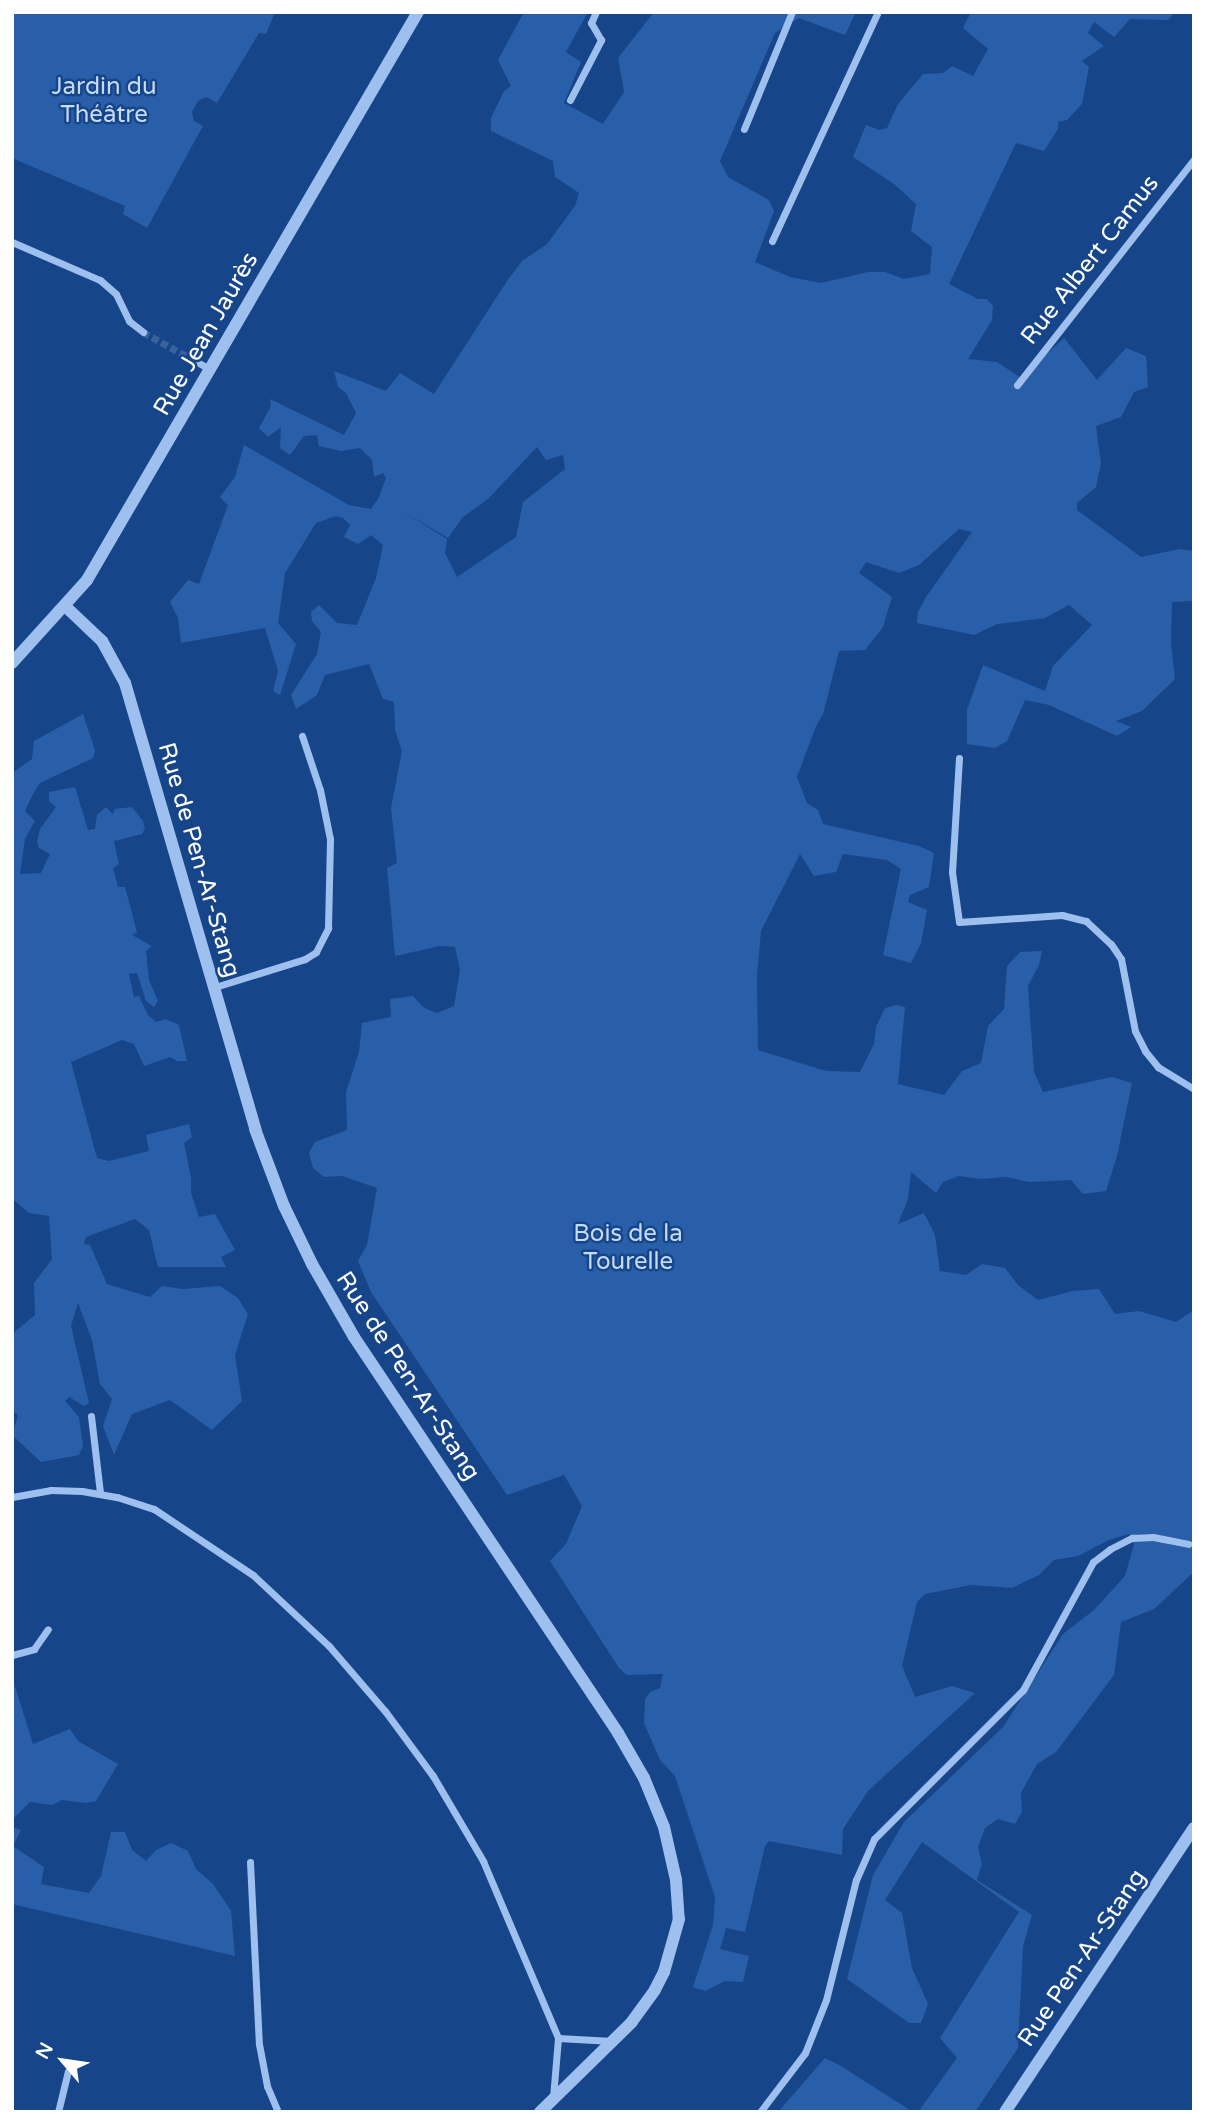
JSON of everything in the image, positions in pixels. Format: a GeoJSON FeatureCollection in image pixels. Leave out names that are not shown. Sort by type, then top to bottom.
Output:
{"type":"FeatureCollection","features":[{"type":"Feature","properties":{"kind":"street","name":"Rue Jean Jaurès"},"geometry":{"type":"LineString","coordinates":[[12,663],[65,606],[98,563],[418,12]]}},
{"type":"Feature","properties":{"kind":"street"},"geometry":{"type":"LineString","coordinates":[[570,100],[601,40],[591,23],[596,12]]}},
{"type":"Feature","properties":{"kind":"street"},"geometry":{"type":"LineString","coordinates":[[744,129],[792,12]]}},
{"type":"Feature","properties":{"kind":"street"},"geometry":{"type":"LineString","coordinates":[[772,241],[878,12]]}},
{"type":"Feature","properties":{"kind":"street","name":"Rue Albert Camus"},"geometry":{"type":"LineString","coordinates":[[1017,385],[1194,159]]}},
{"type":"Feature","properties":{"kind":"street"},"geometry":{"type":"LineString","coordinates":[[12,242],[100,280],[116,294],[129,321],[144,332]]}},
{"type":"Feature","properties":{"kind":"street"},"geometry":{"type":"LineString","coordinates":[[192,359],[209,369]]}},
{"type":"Feature","properties":{"kind":"street","name":"Rue de Pen-Ar-Stang"},"geometry":{"type":"LineString","coordinates":[[65,606],[102,641],[125,683],[262,1149],[293,1224],[330,1298],[598,1702],[644,1778],[659,1813],[676,1880],[677,1934],[655,1990],[632,2022],[540,2112]]}},
{"type":"Feature","properties":{"kind":"street"},"geometry":{"type":"LineString","coordinates":[[215,987],[305,959],[316,952],[328,928],[330,839],[320,790],[302,736]]}},
{"type":"Feature","properties":{"kind":"street"},"geometry":{"type":"LineString","coordinates":[[959,758],[952,872],[959,922],[1062,915],[1086,921],[1111,944],[1121,959],[1135,1031],[1145,1051],[1170,1076],[1194,1089]]}},
{"type":"Feature","properties":{"kind":"street"},"geometry":{"type":"LineString","coordinates":[[91,1416],[100,1493]]}},
{"type":"Feature","properties":{"kind":"street"},"geometry":{"type":"LineString","coordinates":[[12,1497],[51,1490],[100,1493],[154,1508],[223,1553],[294,1611],[366,1688],[433,1776],[464,1826],[501,1898],[558,2038],[553,2097]]}},
{"type":"Feature","properties":{"kind":"street"},"geometry":{"type":"LineString","coordinates":[[760,2112],[805,2053],[830,1987],[858,1871],[874,1839],[1023,1690],[1093,1562],[1110,1549],[1132,1538],[1153,1536],[1188,1544]]}},
{"type":"Feature","properties":{"kind":"street"},"geometry":{"type":"LineString","coordinates":[[12,1655],[34,1649],[48,1629]]}},
{"type":"Feature","properties":{"kind":"street","name":"Rue Pen-Ar-Stang"},"geometry":{"type":"LineString","coordinates":[[1005,2112],[1194,1828]]}},
{"type":"Feature","properties":{"kind":"street"},"geometry":{"type":"LineString","coordinates":[[250,1861],[259,2044],[267,2086],[278,2112]]}},
{"type":"Feature","properties":{"kind":"street"},"geometry":{"type":"LineString","coordinates":[[558,2038],[612,2041]]}},
{"type":"Feature","properties":{"kind":"street"},"geometry":{"type":"LineString","coordinates":[[58,2112],[68,2071]]}},
{"type":"Feature","properties":{"kind":"green space","name":"Jardin du Théâtre"},"geometry":{"type":"Polygon","coordinates":[[[12,12],[275,12],[266,34],[259,33],[217,103],[206,97],[198,101],[192,112],[194,121],[203,126],[147,228],[123,214],[125,206],[12,158],[12,12]]]}},
{"type":"Feature","properties":{"kind":"green space","name":"Bois de la Tourelle"},"geometry":{"type":"Polygon","coordinates":[[[524,12],[588,12],[566,52],[581,62],[564,103],[603,124],[624,92],[618,58],[654,12],[856,12],[845,35],[799,18],[775,33],[720,161],[728,177],[769,200],[774,211],[755,262],[790,277],[821,283],[868,272],[885,272],[904,279],[930,274],[932,247],[911,231],[916,204],[894,184],[853,157],[866,125],[879,130],[887,128],[898,104],[923,74],[943,73],[952,66],[973,76],[988,49],[963,28],[971,12],[1175,12],[1168,20],[1130,19],[1114,37],[1094,22],[1088,33],[1104,46],[1082,61],[1089,67],[1082,104],[1067,120],[1058,122],[1058,129],[1044,151],[1016,143],[949,284],[978,299],[987,299],[993,306],[992,320],[968,359],[997,362],[1021,378],[1064,338],[1097,380],[1126,348],[1146,356],[1148,387],[1134,392],[1121,417],[1096,426],[1101,464],[1096,487],[1077,503],[1077,510],[1141,557],[1180,549],[1194,551],[1194,601],[1172,602],[1171,643],[1175,679],[1142,711],[1116,721],[1131,727],[1117,736],[1049,705],[1025,700],[1007,741],[995,748],[967,744],[967,710],[983,665],[1045,691],[1053,666],[1092,625],[1069,605],[1045,618],[997,624],[974,635],[917,623],[918,612],[926,597],[972,532],[959,529],[919,565],[899,573],[866,562],[859,573],[892,597],[883,627],[865,650],[839,651],[823,714],[797,777],[807,803],[818,810],[823,824],[919,846],[934,853],[929,887],[910,895],[908,902],[927,910],[921,943],[911,963],[883,955],[901,869],[887,860],[843,854],[836,872],[814,876],[800,854],[761,931],[757,975],[758,1050],[826,1071],[860,1072],[874,1044],[876,1027],[885,1008],[897,1005],[905,1007],[898,1084],[944,1095],[962,1071],[981,1063],[988,1026],[1004,1009],[1007,966],[1020,952],[1042,951],[1039,965],[1028,986],[1034,1072],[1043,1092],[1112,1077],[1132,1083],[1117,1156],[1106,1191],[1083,1194],[1071,1180],[1029,1182],[1006,1177],[981,1179],[959,1176],[943,1182],[936,1193],[911,1172],[908,1199],[898,1224],[924,1213],[935,1235],[940,1271],[966,1275],[982,1264],[1005,1268],[1018,1285],[1038,1300],[1073,1291],[1099,1289],[1115,1314],[1139,1311],[1176,1322],[1194,1310],[1194,1572],[1154,1609],[1121,1622],[1114,1675],[1056,1752],[1037,1764],[1021,1793],[1022,1812],[1015,1824],[998,1819],[985,1828],[978,1847],[982,1864],[977,1880],[1032,1915],[1023,1946],[1018,2048],[975,2112],[918,2112],[957,2058],[940,2038],[1019,1912],[922,1842],[885,1900],[902,1913],[912,1968],[928,2004],[921,2023],[909,2023],[847,1979],[873,1875],[904,1822],[1003,1727],[1063,1634],[1094,1610],[1125,1576],[1134,1544],[1129,1534],[1109,1540],[1078,1556],[1054,1560],[1039,1575],[1012,1588],[971,1585],[925,1594],[917,1602],[902,1666],[915,1697],[952,1686],[975,1693],[868,1791],[843,1829],[842,1855],[769,1841],[765,1846],[745,1932],[726,1928],[720,1949],[749,1956],[743,1982],[725,1981],[705,1991],[693,1987],[713,1925],[715,1897],[675,1776],[660,1760],[644,1723],[645,1699],[650,1692],[660,1688],[663,1674],[627,1675],[619,1668],[550,1561],[566,1544],[582,1506],[564,1475],[507,1495],[371,1292],[358,1261],[367,1245],[377,1188],[342,1176],[324,1177],[313,1168],[309,1153],[315,1142],[347,1130],[346,1092],[359,1052],[362,1023],[391,1017],[390,999],[413,996],[424,1008],[437,1013],[454,1006],[460,970],[455,947],[440,946],[395,956],[387,868],[397,863],[391,808],[402,751],[395,730],[394,702],[383,699],[369,664],[325,675],[317,695],[296,709],[291,695],[317,654],[321,632],[312,621],[311,612],[319,605],[337,623],[357,625],[376,578],[383,545],[371,535],[358,544],[344,537],[350,525],[343,518],[336,516],[316,523],[285,573],[278,623],[296,644],[280,695],[273,691],[278,671],[265,628],[181,643],[178,618],[170,602],[188,580],[199,584],[228,505],[220,497],[235,477],[244,445],[349,505],[371,509],[379,497],[386,478],[383,473],[374,477],[372,460],[360,448],[341,451],[319,446],[317,435],[304,436],[290,455],[280,448],[281,427],[268,437],[259,428],[271,406],[270,399],[344,435],[356,413],[346,393],[338,387],[334,371],[386,391],[400,373],[434,394],[522,261],[547,244],[575,206],[579,193],[555,177],[553,161],[491,131],[491,118],[504,91],[511,86],[498,60],[524,12]],[[537,447],[488,499],[463,517],[448,538],[401,510],[447,539],[445,553],[457,577],[516,537],[523,502],[565,469],[563,455],[546,460],[537,447]]]}},
{"type":"Feature","properties":{"kind":"green space"},"geometry":{"type":"Polygon","coordinates":[[[83,714],[95,750],[93,758],[40,783],[33,794],[25,811],[35,821],[25,839],[20,874],[41,873],[50,854],[39,848],[37,842],[40,829],[56,807],[49,801],[49,792],[75,787],[88,830],[95,829],[97,815],[106,807],[113,814],[115,809],[132,807],[145,828],[142,834],[114,841],[119,864],[113,868],[118,887],[125,887],[137,932],[132,935],[152,946],[146,951],[149,980],[158,1001],[154,1007],[146,1001],[137,973],[129,974],[134,997],[139,996],[148,1015],[156,1022],[166,1019],[179,1025],[187,1061],[177,1061],[170,1057],[144,1066],[134,1044],[122,1040],[71,1062],[97,1158],[109,1161],[149,1151],[146,1135],[189,1124],[192,1137],[184,1143],[191,1193],[199,1217],[215,1214],[235,1250],[221,1257],[226,1267],[158,1267],[149,1230],[135,1219],[86,1237],[84,1244],[90,1245],[107,1284],[150,1297],[162,1286],[183,1289],[220,1286],[238,1298],[248,1314],[235,1355],[242,1401],[212,1430],[170,1400],[132,1414],[114,1455],[103,1426],[112,1399],[100,1384],[92,1340],[78,1303],[71,1326],[89,1403],[84,1406],[69,1397],[65,1401],[79,1417],[83,1446],[79,1455],[41,1462],[12,1435],[18,1415],[12,1411],[12,1334],[35,1315],[34,1283],[52,1259],[49,1216],[29,1213],[15,1201],[12,1202],[12,773],[32,759],[34,741],[83,714]]]}},
{"type":"Feature","properties":{"kind":"green space"},"geometry":{"type":"Polygon","coordinates":[[[12,1677],[33,1744],[70,1729],[78,1741],[118,1764],[96,1801],[86,1803],[62,1800],[52,1805],[30,1802],[12,1820],[12,1677]]]}},
{"type":"Feature","properties":{"kind":"green space"},"geometry":{"type":"Polygon","coordinates":[[[12,1827],[21,1830],[13,1846],[44,1867],[41,1884],[89,1893],[101,1876],[111,1832],[125,1832],[132,1850],[146,1861],[156,1850],[171,1843],[188,1851],[196,1869],[213,1884],[231,1911],[235,1956],[12,1904],[12,1827]]]}},
{"type":"Feature","properties":{"kind":"green space"},"geometry":{"type":"Polygon","coordinates":[[[825,2058],[841,2066],[913,2112],[778,2112],[825,2058]]]}},
{"type":"Feature","properties":{"kind":"tunnel"},"geometry":{"type":"LineString","coordinates":[[143,332],[192,359]]}}]}
